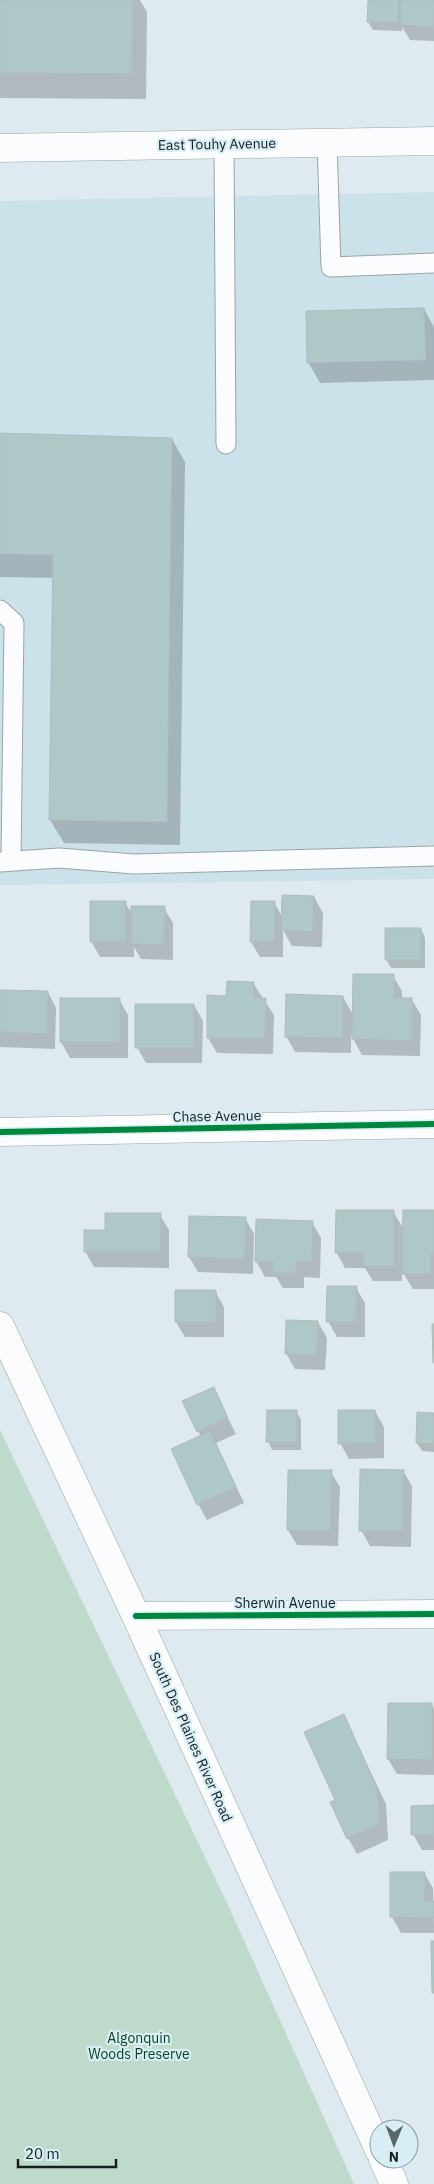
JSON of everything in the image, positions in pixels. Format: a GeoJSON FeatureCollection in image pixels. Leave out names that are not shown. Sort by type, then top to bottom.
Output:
{"type":"FeatureCollection","features":[{"type":"Feature","properties":{"kind":"main road","name":"East Touhy Avenue"},"geometry":{"type":"LineString","coordinates":[[0,148],[434,141]]}},
{"type":"Feature","properties":{"kind":"main road","name":"Chase Avenue"},"geometry":{"type":"LineString","coordinates":[[0,1132],[434,1124]]}},
{"type":"Feature","properties":{"kind":"main road","name":"South Des Plaines River Road"},"geometry":{"type":"LineString","coordinates":[[0,1326],[136,1616],[369,2128]]}},
{"type":"Feature","properties":{"kind":"main road","name":"Sherwin Avenue"},"geometry":{"type":"LineString","coordinates":[[136,1616],[434,1614]]}},
{"type":"Feature","properties":{"kind":"main road"},"geometry":{"type":"LineString","coordinates":[[387,2169],[394,2184]]}},
{"type":"Feature","properties":{"kind":"lane"},"geometry":{"type":"LineString","coordinates":[[327,142],[331,267],[434,263]]}},
{"type":"Feature","properties":{"kind":"lane"},"geometry":{"type":"LineString","coordinates":[[224,144],[226,444]]}},
{"type":"Feature","properties":{"kind":"lane"},"geometry":{"type":"LineString","coordinates":[[0,610],[14,623],[5,861],[59,858],[134,864],[434,856]]}},
{"type":"Feature","properties":{"kind":"shaded area"},"geometry":{"type":"Polygon","coordinates":[[[434,192],[434,879],[0,885],[0,201],[434,192]]]}},
{"type":"Feature","properties":{"kind":"green space","name":"Algonquin Woods Preserve"},"geometry":{"type":"Polygon","coordinates":[[[0,1430],[227,1903],[354,2184],[0,2184],[0,1430]]]}},
{"type":"Feature","properties":{"kind":"building"},"geometry":{"type":"Polygon","coordinates":[[[0,0],[133,0],[132,74],[0,73],[0,0]]]}},
{"type":"Feature","properties":{"kind":"building"},"geometry":{"type":"Polygon","coordinates":[[[368,0],[399,0],[398,23],[367,22],[368,0]]]}},
{"type":"Feature","properties":{"kind":"building"},"geometry":{"type":"Polygon","coordinates":[[[401,0],[434,0],[434,27],[400,25],[401,0]]]}},
{"type":"Feature","properties":{"kind":"building"},"geometry":{"type":"Polygon","coordinates":[[[424,308],[426,360],[307,363],[306,311],[424,308]]]}},
{"type":"Feature","properties":{"kind":"building"},"geometry":{"type":"Polygon","coordinates":[[[0,433],[172,438],[167,822],[49,820],[53,555],[0,554],[0,433]]]}},
{"type":"Feature","properties":{"kind":"building"},"geometry":{"type":"Polygon","coordinates":[[[282,895],[314,896],[313,932],[281,930],[282,895]]]}},
{"type":"Feature","properties":{"kind":"building"},"geometry":{"type":"Polygon","coordinates":[[[90,901],[126,901],[126,942],[90,942],[90,901]]]}},
{"type":"Feature","properties":{"kind":"building"},"geometry":{"type":"Polygon","coordinates":[[[251,901],[275,901],[274,942],[250,942],[251,901]]]}},
{"type":"Feature","properties":{"kind":"building"},"geometry":{"type":"Polygon","coordinates":[[[131,906],[165,906],[164,945],[131,944],[131,906]]]}},
{"type":"Feature","properties":{"kind":"building"},"geometry":{"type":"Polygon","coordinates":[[[385,928],[421,928],[421,960],[385,960],[385,928]]]}},
{"type":"Feature","properties":{"kind":"building"},"geometry":{"type":"Polygon","coordinates":[[[353,974],[394,974],[394,998],[412,998],[412,1041],[352,1039],[353,974]]]}},
{"type":"Feature","properties":{"kind":"building"},"geometry":{"type":"Polygon","coordinates":[[[227,981],[254,982],[254,998],[266,998],[265,1039],[207,1038],[207,995],[226,996],[227,981]]]}},
{"type":"Feature","properties":{"kind":"building"},"geometry":{"type":"Polygon","coordinates":[[[0,990],[48,991],[47,1034],[0,1032],[0,990]]]}},
{"type":"Feature","properties":{"kind":"building"},"geometry":{"type":"Polygon","coordinates":[[[286,994],[343,996],[343,1038],[285,1037],[286,994]]]}},
{"type":"Feature","properties":{"kind":"building"},"geometry":{"type":"Polygon","coordinates":[[[60,998],[120,998],[120,1042],[60,1042],[60,998]]]}},
{"type":"Feature","properties":{"kind":"building"},"geometry":{"type":"Polygon","coordinates":[[[135,1004],[194,1004],[194,1048],[135,1048],[135,1004]]]}},
{"type":"Feature","properties":{"kind":"building"},"geometry":{"type":"Polygon","coordinates":[[[336,1210],[394,1210],[394,1266],[363,1266],[363,1253],[335,1253],[336,1210]]]}},
{"type":"Feature","properties":{"kind":"building"},"geometry":{"type":"Polygon","coordinates":[[[403,1210],[434,1210],[434,1254],[431,1254],[431,1274],[402,1274],[403,1210]]]}},
{"type":"Feature","properties":{"kind":"building"},"geometry":{"type":"Polygon","coordinates":[[[105,1213],[161,1213],[161,1252],[84,1252],[84,1230],[105,1230],[105,1213]]]}},
{"type":"Feature","properties":{"kind":"building"},"geometry":{"type":"Polygon","coordinates":[[[189,1216],[246,1217],[245,1259],[188,1257],[189,1216]]]}},
{"type":"Feature","properties":{"kind":"building"},"geometry":{"type":"Polygon","coordinates":[[[256,1219],[313,1221],[312,1262],[296,1262],[296,1273],[273,1273],[273,1262],[255,1262],[256,1219]]]}},
{"type":"Feature","properties":{"kind":"building"},"geometry":{"type":"Polygon","coordinates":[[[327,1286],[357,1286],[356,1322],[326,1322],[327,1286]]]}},
{"type":"Feature","properties":{"kind":"building"},"geometry":{"type":"Polygon","coordinates":[[[175,1290],[216,1290],[216,1322],[175,1322],[175,1290]]]}},
{"type":"Feature","properties":{"kind":"building"},"geometry":{"type":"Polygon","coordinates":[[[286,1320],[318,1321],[317,1355],[285,1354],[286,1320]]]}},
{"type":"Feature","properties":{"kind":"building"},"geometry":{"type":"Polygon","coordinates":[[[432,1324],[434,1324],[434,1363],[433,1363],[432,1324]]]}},
{"type":"Feature","properties":{"kind":"building"},"geometry":{"type":"Polygon","coordinates":[[[214,1387],[228,1418],[197,1432],[182,1401],[214,1387]]]}},
{"type":"Feature","properties":{"kind":"building"},"geometry":{"type":"Polygon","coordinates":[[[267,1410],[297,1410],[297,1442],[266,1442],[267,1410]]]}},
{"type":"Feature","properties":{"kind":"building"},"geometry":{"type":"Polygon","coordinates":[[[338,1410],[375,1410],[376,1443],[338,1444],[338,1410]]]}},
{"type":"Feature","properties":{"kind":"building"},"geometry":{"type":"Polygon","coordinates":[[[417,1412],[434,1413],[434,1444],[416,1443],[417,1412]]]}},
{"type":"Feature","properties":{"kind":"building"},"geometry":{"type":"Polygon","coordinates":[[[210,1431],[236,1487],[197,1505],[171,1449],[210,1431]]]}},
{"type":"Feature","properties":{"kind":"building"},"geometry":{"type":"Polygon","coordinates":[[[360,1469],[404,1470],[403,1531],[359,1531],[360,1469]]]}},
{"type":"Feature","properties":{"kind":"building"},"geometry":{"type":"Polygon","coordinates":[[[288,1470],[332,1470],[330,1531],[287,1530],[288,1470]]]}},
{"type":"Feature","properties":{"kind":"building"},"geometry":{"type":"Polygon","coordinates":[[[388,1703],[432,1703],[432,1760],[387,1759],[388,1703]]]}},
{"type":"Feature","properties":{"kind":"building"},"geometry":{"type":"Polygon","coordinates":[[[344,1714],[377,1788],[380,1824],[347,1839],[330,1802],[335,1800],[304,1732],[344,1714]]]}},
{"type":"Feature","properties":{"kind":"building"},"geometry":{"type":"Polygon","coordinates":[[[434,1805],[434,1835],[411,1835],[411,1806],[434,1805]]]}},
{"type":"Feature","properties":{"kind":"building"},"geometry":{"type":"Polygon","coordinates":[[[390,1872],[425,1872],[425,1901],[434,1901],[434,1918],[390,1917],[390,1872]]]}},
{"type":"Feature","properties":{"kind":"building"},"geometry":{"type":"Polygon","coordinates":[[[431,1941],[434,1941],[434,1993],[432,1993],[431,1941]]]}},
{"type":"Feature","properties":{"kind":"cycle path"},"geometry":{"type":"LineString","coordinates":[[0,1132],[434,1124]]}},
{"type":"Feature","properties":{"kind":"cycle path"},"geometry":{"type":"LineString","coordinates":[[136,1616],[434,1614]]}}]}
